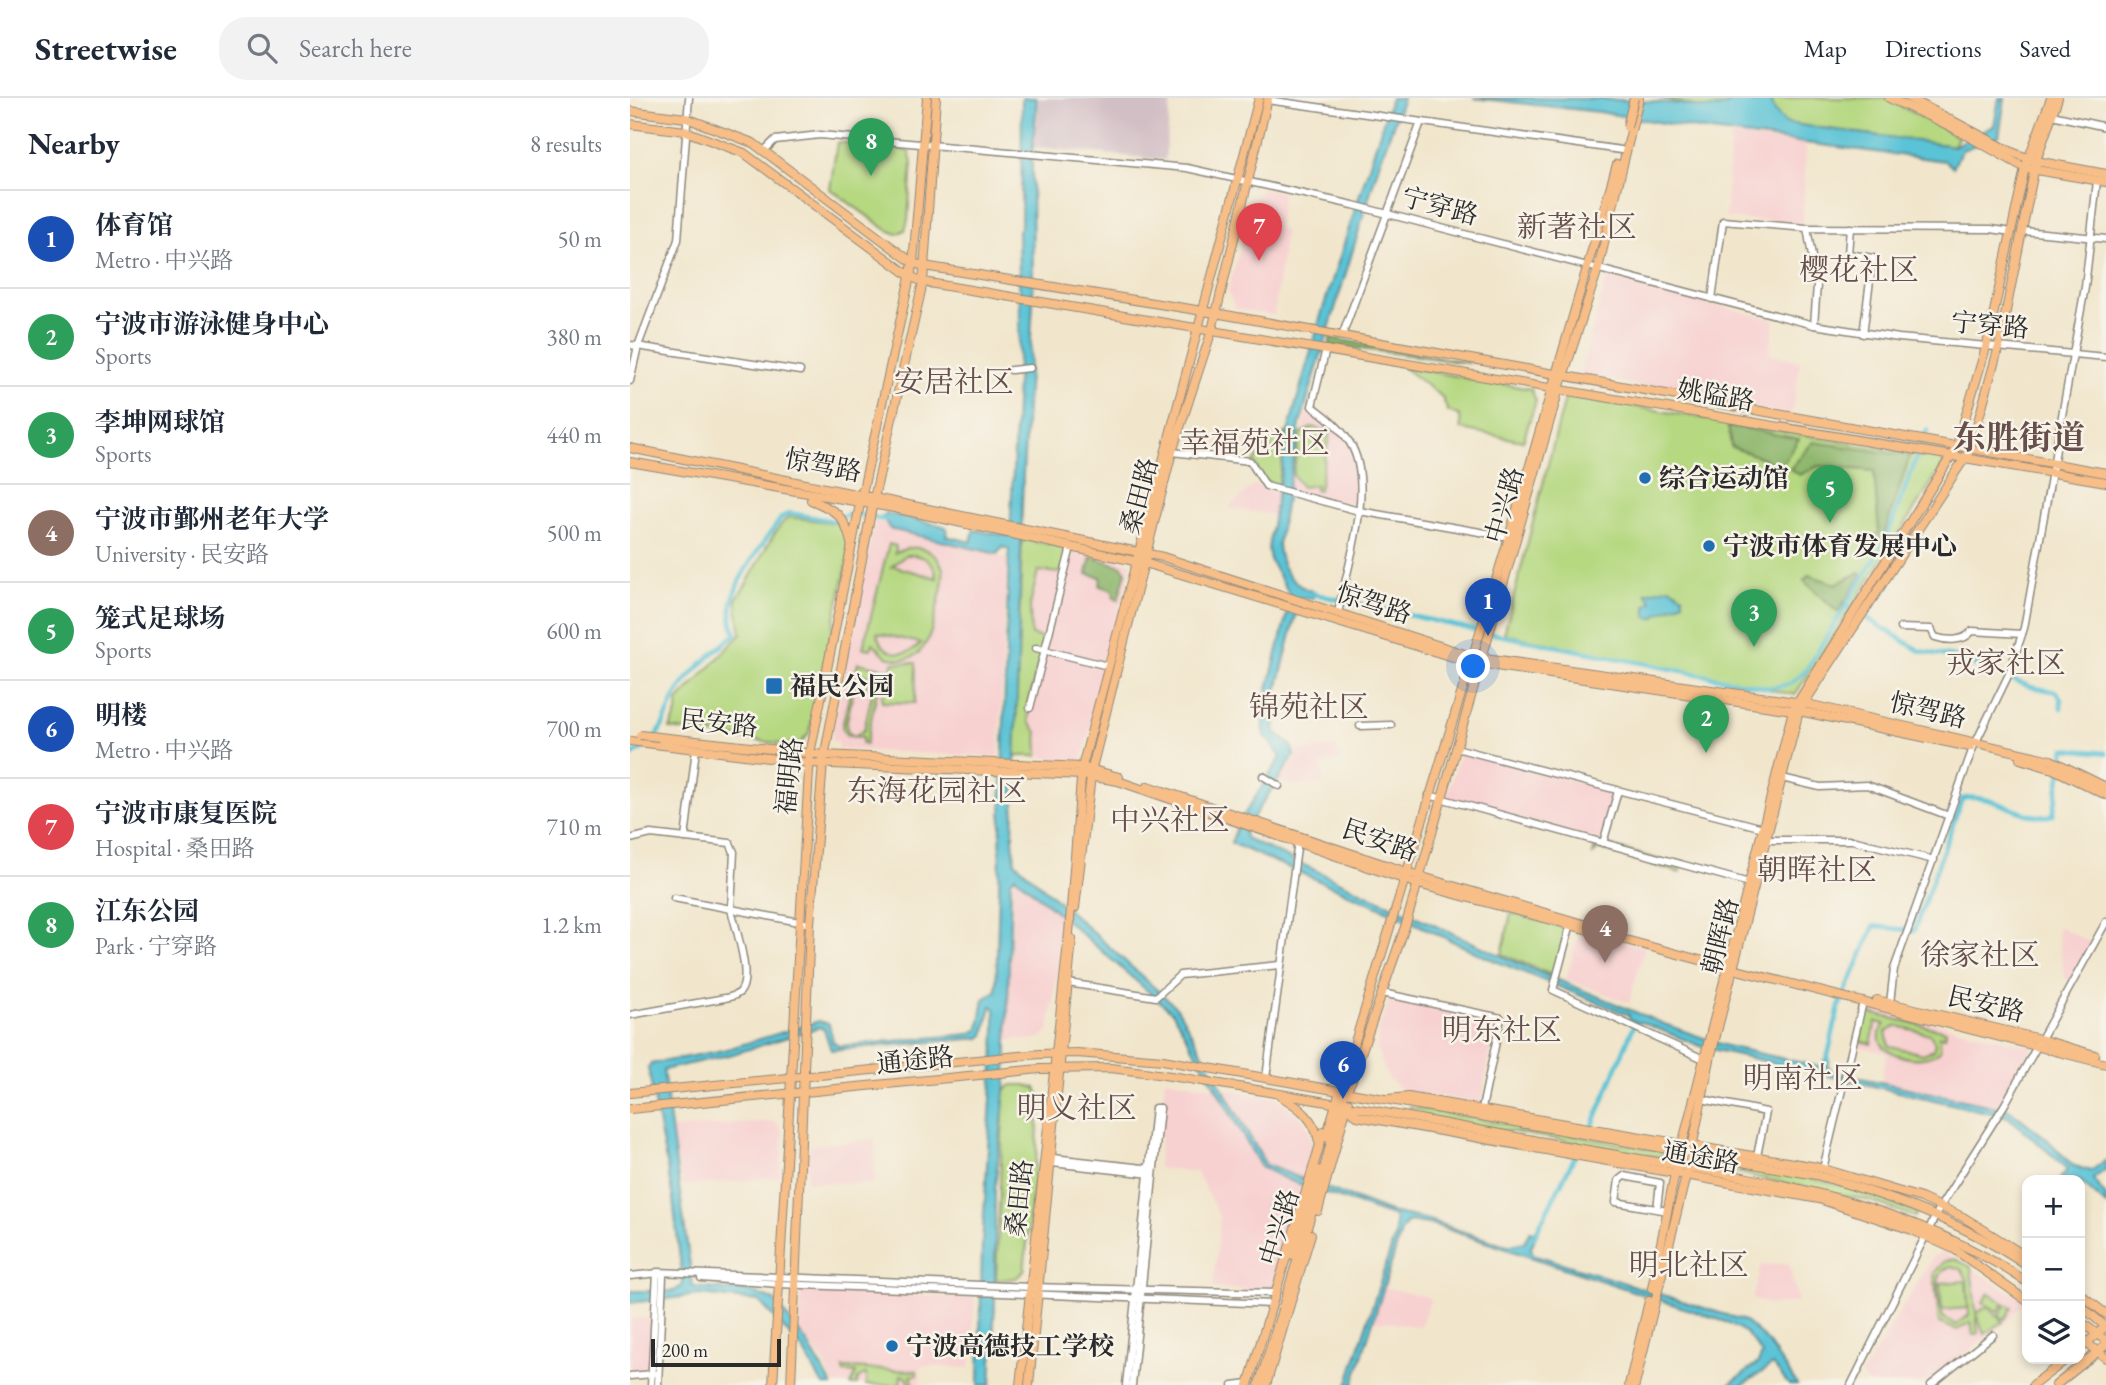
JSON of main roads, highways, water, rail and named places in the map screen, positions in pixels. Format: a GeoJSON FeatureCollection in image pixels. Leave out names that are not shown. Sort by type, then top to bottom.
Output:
{"type":"FeatureCollection","features":[{"type":"Feature","properties":{"kind":"main road","name":"福明路"},"geometry":{"type":"LineString","coordinates":[[791,1385],[810,924],[824,759],[874,497],[923,282],[927,98]]}},
{"type":"Feature","properties":{"kind":"main road","name":"福明路"},"geometry":{"type":"LineString","coordinates":[[773,1385],[792,1077],[798,922],[810,758],[862,494],[913,264],[936,98]]}},
{"type":"Feature","properties":{"kind":"main road","name":"中兴路"},"geometry":{"type":"LineString","coordinates":[[1347,1081],[1475,640],[1593,267],[1637,98]]}},
{"type":"Feature","properties":{"kind":"main road"},"geometry":{"type":"LineString","coordinates":[[1889,98],[1970,133]]}},
{"type":"Feature","properties":{"kind":"main road"},"geometry":{"type":"LineString","coordinates":[[1909,98],[1990,144],[2033,164],[2101,181]]}},
{"type":"Feature","properties":{"kind":"main road"},"geometry":{"type":"LineString","coordinates":[[2033,164],[2051,98]]}},
{"type":"Feature","properties":{"kind":"main road"},"geometry":{"type":"LineString","coordinates":[[2033,164],[2058,98]]}},
{"type":"Feature","properties":{"kind":"main road","name":"桑田路"},"geometry":{"type":"LineString","coordinates":[[1142,552],[1200,328],[1265,99]]}},
{"type":"Feature","properties":{"kind":"main road"},"geometry":{"type":"LineString","coordinates":[[630,111],[686,118],[753,143],[913,264],[1216,313]]}},
{"type":"Feature","properties":{"kind":"main road"},"geometry":{"type":"LineString","coordinates":[[630,124],[685,131],[714,139],[756,160],[910,276],[923,282],[1016,295],[1212,330]]}},
{"type":"Feature","properties":{"kind":"main road","name":"中兴路"},"geometry":{"type":"LineString","coordinates":[[1593,267],[1621,150],[1629,128]]}},
{"type":"Feature","properties":{"kind":"main road"},"geometry":{"type":"LineString","coordinates":[[1990,144],[2025,168],[2033,164],[2106,174]]}},
{"type":"Feature","properties":{"kind":"main road","name":"朝晖路"},"geometry":{"type":"LineString","coordinates":[[1656,1283],[1676,1169],[1798,707],[1967,454],[1999,346],[2023,231],[2033,164]]}},
{"type":"Feature","properties":{"kind":"main road","name":"朝晖路"},"geometry":{"type":"LineString","coordinates":[[1862,608],[1954,451],[1987,344],[2025,168]]}},
{"type":"Feature","properties":{"kind":"main road","name":"桑田路"},"geometry":{"type":"LineString","coordinates":[[1020,1385],[1053,1161],[1059,1054],[1087,772],[1108,666],[1171,452],[1212,330],[1244,179]]}},
{"type":"Feature","properties":{"kind":"main road","name":"姚隘路"},"geometry":{"type":"LineString","coordinates":[[1216,313],[1926,447],[2055,468],[2106,473]]}},
{"type":"Feature","properties":{"kind":"main road","name":"姚隘路"},"geometry":{"type":"LineString","coordinates":[[1212,330],[1555,389],[1914,444]]}},
{"type":"Feature","properties":{"kind":"main road","name":"中兴路"},"geometry":{"type":"LineString","coordinates":[[1259,1385],[1341,1106],[1342,1093],[1406,924],[1555,389]]}},
{"type":"Feature","properties":{"kind":"main road","name":"惊驾路"},"geometry":{"type":"LineString","coordinates":[[630,448],[862,494],[1026,532],[1142,552],[1303,607],[1470,659],[1798,707],[2053,766],[2106,787]]}},
{"type":"Feature","properties":{"kind":"main road","name":"惊驾路"},"geometry":{"type":"LineString","coordinates":[[630,462],[860,505],[894,508],[1007,528]]}},
{"type":"Feature","properties":{"kind":"main road","name":"姚隘路"},"geometry":{"type":"LineString","coordinates":[[2055,468],[2106,482]]}},
{"type":"Feature","properties":{"kind":"main road"},"geometry":{"type":"LineString","coordinates":[[792,492],[835,512],[844,520],[852,546]]}},
{"type":"Feature","properties":{"kind":"main road","name":"惊驾路"},"geometry":{"type":"LineString","coordinates":[[1026,532],[1071,547],[1285,601]]}},
{"type":"Feature","properties":{"kind":"main road","name":"桑田路"},"geometry":{"type":"LineString","coordinates":[[1087,772],[1139,562]]}},
{"type":"Feature","properties":{"kind":"main road","name":"惊驾路"},"geometry":{"type":"LineString","coordinates":[[1303,607],[1338,612],[1470,659]]}},
{"type":"Feature","properties":{"kind":"main road","name":"朝晖路"},"geometry":{"type":"LineString","coordinates":[[1751,883],[1766,840],[1765,829],[1782,778],[1798,707]]}},
{"type":"Feature","properties":{"kind":"main road","name":"民安路"},"geometry":{"type":"LineString","coordinates":[[630,733],[636,739],[810,758]]}},
{"type":"Feature","properties":{"kind":"main road","name":"民安路"},"geometry":{"type":"LineString","coordinates":[[660,741],[696,749],[810,758],[1087,772],[1254,823],[1418,880],[1570,927],[1835,993],[1890,1003],[2038,1042],[2106,1064]]}},
{"type":"Feature","properties":{"kind":"main road","name":"惊驾路"},"geometry":{"type":"LineString","coordinates":[[2071,774],[2106,795]]}},
{"type":"Feature","properties":{"kind":"main road","name":"民安路"},"geometry":{"type":"LineString","coordinates":[[1418,880],[1730,966]]}},
{"type":"Feature","properties":{"kind":"main road","name":"桑田路"},"geometry":{"type":"LineString","coordinates":[[1059,1054],[1071,933]]}},
{"type":"Feature","properties":{"kind":"main road","name":"民安路"},"geometry":{"type":"LineString","coordinates":[[1853,997],[1863,1002],[2106,1058]]}},
{"type":"Feature","properties":{"kind":"main road","name":"通途路"},"geometry":{"type":"LineString","coordinates":[[630,1093],[1059,1054],[1217,1069],[1377,1100],[1581,1126],[1601,1133]]}},
{"type":"Feature","properties":{"kind":"main road","name":"朝晖路"},"geometry":{"type":"LineString","coordinates":[[1635,1385],[1656,1283],[1687,1171],[1703,1099],[1707,1057]]}},
{"type":"Feature","properties":{"kind":"main road","name":"桑田路"},"geometry":{"type":"LineString","coordinates":[[1029,1385],[1034,1291],[1058,1068]]}},
{"type":"Feature","properties":{"kind":"main road","name":"通途路"},"geometry":{"type":"LineString","coordinates":[[630,1109],[989,1073],[1058,1068],[1110,1068],[1227,1084],[1567,1150],[1594,1151],[1676,1169],[1840,1197],[1930,1227],[1998,1262],[2022,1279]]}},
{"type":"Feature","properties":{"kind":"main road"},"geometry":{"type":"LineString","coordinates":[[1277,1093],[1308,1116],[1316,1129],[1319,1146]]}},
{"type":"Feature","properties":{"kind":"main road","name":"中兴路"},"geometry":{"type":"LineString","coordinates":[[1321,1169],[1319,1146],[1341,1106],[1342,1093]]}},
{"type":"Feature","properties":{"kind":"main road","name":"通途路"},"geometry":{"type":"LineString","coordinates":[[1481,1112],[1571,1131],[1601,1133],[1682,1147],[1816,1175],[1869,1190],[1935,1217],[1989,1242],[2022,1263]]}},
{"type":"Feature","properties":{"kind":"main road","name":"通途路"},"geometry":{"type":"LineString","coordinates":[[1692,1149],[1757,1156],[1823,1169],[1964,1217],[2022,1254]]}},
{"type":"Feature","properties":{"kind":"main road","name":"通途路"},"geometry":{"type":"LineString","coordinates":[[1567,1150],[1584,1157],[1676,1169]]}},
{"type":"Feature","properties":{"kind":"main road","name":"通途路"},"geometry":{"type":"LineString","coordinates":[[1687,1171],[1819,1199],[1925,1236],[1954,1249],[2022,1297]]}},
{"type":"Feature","properties":{"kind":"main road","name":"中兴路"},"geometry":{"type":"LineString","coordinates":[[1249,1385],[1312,1203]]}},
{"type":"Feature","properties":{"kind":"main road"},"geometry":{"type":"LineString","coordinates":[[1249,1385],[1272,1304],[1312,1203]]}},
{"type":"Feature","properties":{"kind":"main road"},"geometry":{"type":"LineString","coordinates":[[1266,1385],[1312,1203]]}},
{"type":"Feature","properties":{"kind":"main road"},"geometry":{"type":"LineString","coordinates":[[2085,1298],[2106,1314]]}},
{"type":"Feature","properties":{"kind":"main road","name":"朝晖路"},"geometry":{"type":"LineString","coordinates":[[1629,1385],[1650,1309]]}},
{"type":"Feature","properties":{"kind":"main road"},"geometry":{"type":"LineString","coordinates":[[2085,1309],[2106,1326],[2085,1341]]}},
{"type":"Feature","properties":{"kind":"main road"},"geometry":{"type":"LineString","coordinates":[[2056,1385],[2102,1355],[2106,1343],[2085,1325]]}},
{"type":"Feature","properties":{"kind":"main road"},"geometry":{"type":"LineString","coordinates":[[2085,1345],[2102,1355]]}},
{"type":"Feature","properties":{"kind":"main road"},"geometry":{"type":"LineString","coordinates":[[2033,1385],[2060,1364]]}},
{"type":"Feature","properties":{"kind":"water"},"geometry":{"type":"Polygon","coordinates":[[[1022,98],[1037,98],[1032,157],[1033,303],[1023,473],[1013,838],[1015,862],[1177,1008],[1266,1165],[1390,1212],[1425,1219],[1507,1246],[1524,1242],[1530,1231],[1537,1233],[1531,1248],[1533,1254],[1745,1321],[1768,1342],[1797,1385],[1789,1385],[1773,1365],[1742,1385],[1728,1385],[1758,1363],[1762,1354],[1746,1333],[1729,1323],[1434,1225],[1409,1221],[1402,1229],[1353,1385],[1347,1385],[1395,1236],[1395,1217],[1288,1180],[1261,1167],[1173,1013],[1015,876],[1011,881],[1006,1082],[995,1188],[995,1301],[991,1385],[979,1385],[982,1246],[995,1034],[995,1009],[991,1006],[984,1035],[980,1038],[831,1050],[824,1029],[820,1027],[733,1054],[663,1070],[693,1287],[751,1292],[774,1300],[808,1344],[832,1385],[823,1385],[803,1350],[759,1301],[700,1295],[630,1303],[630,1291],[674,1291],[683,1285],[673,1199],[648,1068],[651,1064],[724,1050],[819,1021],[829,1024],[833,1042],[839,1046],[970,1034],[979,1029],[984,999],[996,991],[1009,550],[1003,547],[997,554],[890,529],[883,518],[885,513],[943,526],[947,528],[946,536],[971,542],[974,530],[1010,536],[1020,317],[1018,231],[1021,228],[1022,98]]]}},
{"type":"Feature","properties":{"kind":"water"},"geometry":{"type":"Polygon","coordinates":[[[1391,98],[1403,98],[1379,164],[1300,424],[1278,544],[1281,560],[1288,574],[1299,585],[1314,592],[1313,599],[1300,598],[1274,702],[1275,732],[1292,746],[1294,756],[1244,831],[1245,838],[1515,962],[1664,1024],[1726,1046],[1816,1066],[1822,1066],[1824,1060],[1829,1061],[1828,1067],[1833,1072],[2010,1110],[2047,1139],[2072,1165],[2091,1171],[2106,1160],[2106,1169],[2093,1179],[2106,1196],[2106,1205],[2085,1186],[2085,1175],[2063,1175],[2068,1169],[2008,1117],[1703,1047],[1638,1023],[1629,1019],[1629,1015],[1488,958],[1389,911],[1231,843],[1238,824],[1281,757],[1264,734],[1263,709],[1291,597],[1270,560],[1268,549],[1288,432],[1321,315],[1391,98]]]}},
{"type":"Feature","properties":{"kind":"water"},"geometry":{"type":"Polygon","coordinates":[[[1473,98],[1631,101],[1717,108],[1736,98],[1754,98],[1752,102],[1771,98],[1774,110],[1785,123],[1954,146],[1994,126],[1999,98],[2005,98],[1999,136],[1962,150],[1953,167],[1945,161],[1704,130],[1599,112],[1473,98]]]}},
{"type":"Feature","properties":{"kind":"water"},"geometry":{"type":"Polygon","coordinates":[[[1670,587],[1683,596],[1683,602],[1655,618],[1646,617],[1646,606],[1652,602],[1646,593],[1670,587]]]}},
{"type":"Feature","properties":{"kind":"waterway"},"geometry":{"type":"LineString","coordinates":[[1488,633],[1769,688],[1790,684],[1804,673],[1884,544],[1927,430]]}},
{"type":"Feature","properties":{"kind":"waterway"},"geometry":{"type":"LineString","coordinates":[[656,736],[687,679],[736,634],[731,619],[736,589],[753,558],[781,518],[789,513],[834,521],[850,513],[886,520]]}},
{"type":"Feature","properties":{"kind":"waterway"},"geometry":{"type":"LineString","coordinates":[[1310,593],[1479,631]]}},
{"type":"Feature","properties":{"kind":"waterway"},"geometry":{"type":"LineString","coordinates":[[1846,605],[1920,651],[1958,658],[2031,687],[2057,692],[2061,699],[2061,708]]}},
{"type":"Feature","properties":{"kind":"waterway"},"geometry":{"type":"LineString","coordinates":[[630,757],[650,743]]}},
{"type":"Feature","properties":{"kind":"waterway"},"geometry":{"type":"LineString","coordinates":[[1826,1064],[1839,1007],[1874,926],[1914,931],[1962,799],[1985,799],[2030,815],[2053,815],[2065,749],[2106,753]]}},
{"type":"Feature","properties":{"kind":"waterway"},"geometry":{"type":"LineString","coordinates":[[1592,1127],[1634,1025]]}},
{"type":"Feature","properties":{"kind":"waterway"},"geometry":{"type":"LineString","coordinates":[[1533,1238],[1575,1156]]}},
{"type":"Feature","properties":{"kind":"place","name":"江东公园"},"geometry":{"type":"Point","coordinates":[871,176]}},
{"type":"Feature","properties":{"kind":"place","name":"宁波市康复医院"},"geometry":{"type":"Point","coordinates":[1259,261]}},
{"type":"Feature","properties":{"kind":"place","name":"综合运动馆"},"geometry":{"type":"Point","coordinates":[1645,478]}},
{"type":"Feature","properties":{"kind":"place","name":"笼式足球场"},"geometry":{"type":"Point","coordinates":[1830,523]}},
{"type":"Feature","properties":{"kind":"place","name":"宁波市体育发展中心"},"geometry":{"type":"Point","coordinates":[1709,546]}},
{"type":"Feature","properties":{"kind":"place","name":"体育馆"},"geometry":{"type":"Point","coordinates":[1488,636]}},
{"type":"Feature","properties":{"kind":"place","name":"李坤网球馆"},"geometry":{"type":"Point","coordinates":[1754,647]}},
{"type":"Feature","properties":{"kind":"place","name":"福民公园"},"geometry":{"type":"Point","coordinates":[774,686]}},
{"type":"Feature","properties":{"kind":"place","name":"宁波市游泳健身中心"},"geometry":{"type":"Point","coordinates":[1706,753]}},
{"type":"Feature","properties":{"kind":"place","name":"宁波市鄞州老年大学"},"geometry":{"type":"Point","coordinates":[1605,963]}},
{"type":"Feature","properties":{"kind":"place","name":"明楼"},"geometry":{"type":"Point","coordinates":[1343,1099]}},
{"type":"Feature","properties":{"kind":"place","name":"宁波高德技工学校"},"geometry":{"type":"Point","coordinates":[892,1346]}},
{"type":"Feature","properties":{"kind":"district","name":"新著社区"},"geometry":{"type":"Point","coordinates":[1577,226]}},
{"type":"Feature","properties":{"kind":"district","name":"樱花社区"},"geometry":{"type":"Point","coordinates":[1859,269]}},
{"type":"Feature","properties":{"kind":"district","name":"安居社区"},"geometry":{"type":"Point","coordinates":[954,381]}},
{"type":"Feature","properties":{"kind":"district","name":"东胜街道"},"geometry":{"type":"Point","coordinates":[2019,437]}},
{"type":"Feature","properties":{"kind":"district","name":"幸福苑社区"},"geometry":{"type":"Point","coordinates":[1255,442]}},
{"type":"Feature","properties":{"kind":"district","name":"戎家社区"},"geometry":{"type":"Point","coordinates":[2006,662]}},
{"type":"Feature","properties":{"kind":"district","name":"锦苑社区"},"geometry":{"type":"Point","coordinates":[1309,706]}},
{"type":"Feature","properties":{"kind":"district","name":"东海花园社区"},"geometry":{"type":"Point","coordinates":[937,790]}},
{"type":"Feature","properties":{"kind":"district","name":"中兴社区"},"geometry":{"type":"Point","coordinates":[1170,819]}},
{"type":"Feature","properties":{"kind":"district","name":"朝晖社区"},"geometry":{"type":"Point","coordinates":[1817,869]}},
{"type":"Feature","properties":{"kind":"district","name":"徐家社区"},"geometry":{"type":"Point","coordinates":[1980,954]}},
{"type":"Feature","properties":{"kind":"district","name":"明东社区"},"geometry":{"type":"Point","coordinates":[1502,1029]}},
{"type":"Feature","properties":{"kind":"district","name":"明南社区"},"geometry":{"type":"Point","coordinates":[1803,1077]}},
{"type":"Feature","properties":{"kind":"district","name":"明义社区"},"geometry":{"type":"Point","coordinates":[1077,1107]}},
{"type":"Feature","properties":{"kind":"district","name":"明北社区"},"geometry":{"type":"Point","coordinates":[1689,1264]}}]}
